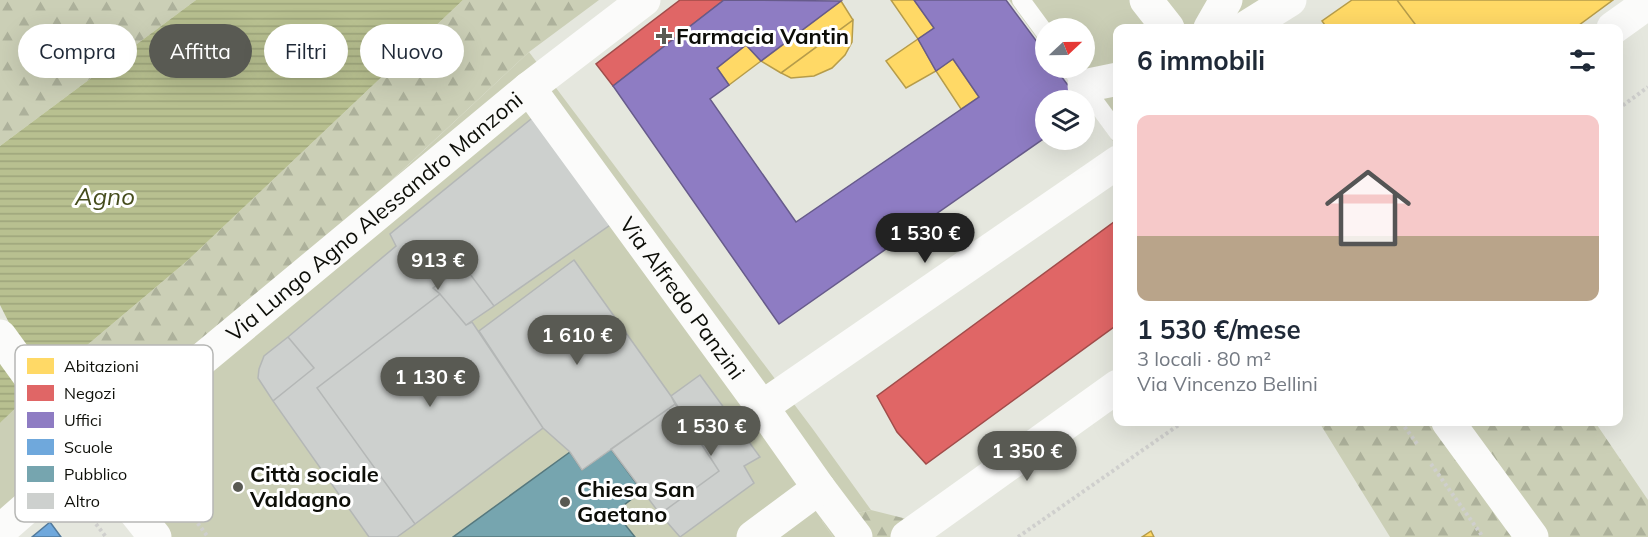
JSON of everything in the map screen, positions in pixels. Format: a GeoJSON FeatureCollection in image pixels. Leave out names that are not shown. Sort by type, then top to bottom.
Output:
{"type":"FeatureCollection","features":[{"type":"Feature","properties":{"kind":"street","name":"Via Lungo Agno Alessandro Manzoni"},"geometry":{"type":"LineString","coordinates":[[213,350],[529,88],[644,0]]}},
{"type":"Feature","properties":{"kind":"street"},"geometry":{"type":"LineString","coordinates":[[1146,0],[1165,24]]}},
{"type":"Feature","properties":{"kind":"street"},"geometry":{"type":"LineString","coordinates":[[1212,24],[1226,0]]}},
{"type":"Feature","properties":{"kind":"street"},"geometry":{"type":"LineString","coordinates":[[1251,24],[1283,2]]}},
{"type":"Feature","properties":{"kind":"street"},"geometry":{"type":"LineString","coordinates":[[1619,24],[1648,3]]}},
{"type":"Feature","properties":{"kind":"street"},"geometry":{"type":"LineString","coordinates":[[1095,78],[1113,79]]}},
{"type":"Feature","properties":{"kind":"street","name":"Via Alfredo Panzini"},"geometry":{"type":"LineString","coordinates":[[529,88],[856,537]]}},
{"type":"Feature","properties":{"kind":"street"},"geometry":{"type":"LineString","coordinates":[[762,407],[1113,165]]}},
{"type":"Feature","properties":{"kind":"street"},"geometry":{"type":"LineString","coordinates":[[0,336],[15,357]]}},
{"type":"Feature","properties":{"kind":"street"},"geometry":{"type":"LineString","coordinates":[[907,537],[1113,390]]}},
{"type":"Feature","properties":{"kind":"street"},"geometry":{"type":"LineString","coordinates":[[1451,426],[1532,537]]}},
{"type":"Feature","properties":{"kind":"street"},"geometry":{"type":"LineString","coordinates":[[753,537],[819,488]]}},
{"type":"Feature","properties":{"kind":"street","name":"Via Lungo Agno Alessandro Manzoni"},"geometry":{"type":"LineString","coordinates":[[0,531],[15,518]]}},
{"type":"Feature","properties":{"kind":"street"},"geometry":{"type":"LineString","coordinates":[[143,522],[155,537]]}},
{"type":"Feature","properties":{"kind":"lane"},"geometry":{"type":"LineString","coordinates":[[1021,0],[1035,19]]}},
{"type":"Feature","properties":{"kind":"lane"},"geometry":{"type":"LineString","coordinates":[[1078,78],[1113,126]]}},
{"type":"Feature","properties":{"kind":"path"},"geometry":{"type":"LineString","coordinates":[[1623,105],[1648,87]]}},
{"type":"Feature","properties":{"kind":"path"},"geometry":{"type":"LineString","coordinates":[[1018,537],[1177,426]]}},
{"type":"Feature","properties":{"kind":"path"},"geometry":{"type":"LineString","coordinates":[[1404,426],[1422,450]]}},
{"type":"Feature","properties":{"kind":"path"},"geometry":{"type":"LineString","coordinates":[[1428,460],[1484,537]]}},
{"type":"Feature","properties":{"kind":"path"},"geometry":{"type":"LineString","coordinates":[[197,522],[208,537]]}},
{"type":"Feature","properties":{"kind":"green space"},"geometry":{"type":"Polygon","coordinates":[[[0,0],[196,0],[164,24],[149,24],[149,35],[137,44],[137,24],[18,24],[18,78],[91,78],[0,146],[0,0]]]}},
{"type":"Feature","properties":{"kind":"green space"},"geometry":{"type":"Polygon","coordinates":[[[463,0],[599,0],[529,52],[213,346],[87,345],[187,261],[381,78],[464,78],[464,24],[438,24],[463,0]]]}},
{"type":"Feature","properties":{"kind":"green space"},"geometry":{"type":"Polygon","coordinates":[[[1009,0],[1295,0],[1275,24],[1113,24],[1113,141],[1095,117],[1095,90],[1075,90],[1066,78],[1095,78],[1095,18],[1035,18],[1035,35],[1009,0]]]}},
{"type":"Feature","properties":{"kind":"green space"},"geometry":{"type":"Polygon","coordinates":[[[529,52],[871,510],[822,521],[833,537],[141,537],[130,522],[213,522],[213,347],[529,52]]]}},
{"type":"Feature","properties":{"kind":"green space"},"geometry":{"type":"Polygon","coordinates":[[[15,409],[15,522],[0,534],[0,423],[15,409]]]}},
{"type":"Feature","properties":{"kind":"green space"},"geometry":{"type":"Polygon","coordinates":[[[1321,426],[1598,426],[1648,500],[1648,537],[1390,537],[1321,426]]]}},
{"type":"Feature","properties":{"kind":"green space"},"geometry":{"type":"Polygon","coordinates":[[[871,510],[923,523],[933,537],[833,537],[822,521],[871,510]]]}},
{"type":"Feature","properties":{"kind":"water","name":"Agno"},"geometry":{"type":"Polygon","coordinates":[[[196,0],[463,0],[438,24],[360,24],[360,78],[381,78],[187,261],[87,345],[20,345],[0,305],[0,146],[91,78],[137,78],[137,44],[149,35],[149,78],[252,78],[252,24],[164,24],[196,0]]]}},
{"type":"Feature","properties":{"kind":"water","name":"Agno"},"geometry":{"type":"Polygon","coordinates":[[[0,342],[15,357],[15,409],[0,423],[0,342]]]}},
{"type":"Feature","properties":{"kind":"building: Abitazioni"},"geometry":{"type":"Polygon","coordinates":[[[891,0],[914,0],[934,28],[918,39],[891,0]]]}},
{"type":"Feature","properties":{"kind":"building: Abitazioni"},"geometry":{"type":"Polygon","coordinates":[[[1352,0],[1397,0],[1415,24],[1324,24],[1322,21],[1352,0]]]}},
{"type":"Feature","properties":{"kind":"building: Abitazioni"},"geometry":{"type":"Polygon","coordinates":[[[1397,0],[1613,0],[1580,24],[1415,24],[1397,0]]]}},
{"type":"Feature","properties":{"kind":"building: Abitazioni"},"geometry":{"type":"Polygon","coordinates":[[[841,1],[853,20],[781,73],[761,61],[841,1]]]}},
{"type":"Feature","properties":{"kind":"building: Abitazioni"},"geometry":{"type":"Polygon","coordinates":[[[853,20],[852,42],[845,55],[832,68],[814,76],[791,78],[781,73],[853,20]]]}},
{"type":"Feature","properties":{"kind":"building: Abitazioni"},"geometry":{"type":"Polygon","coordinates":[[[918,39],[936,71],[906,88],[886,61],[918,39]]]}},
{"type":"Feature","properties":{"kind":"building: Abitazioni"},"geometry":{"type":"Polygon","coordinates":[[[746,45],[761,61],[729,85],[717,68],[746,45]]]}},
{"type":"Feature","properties":{"kind":"building: Abitazioni"},"geometry":{"type":"Polygon","coordinates":[[[953,59],[979,97],[961,109],[936,71],[953,59]]]}},
{"type":"Feature","properties":{"kind":"building: Abitazioni"},"geometry":{"type":"Polygon","coordinates":[[[1151,531],[1154,537],[1142,537],[1151,531]]]}},
{"type":"Feature","properties":{"kind":"building: Negozi"},"geometry":{"type":"Polygon","coordinates":[[[680,0],[724,0],[613,86],[596,64],[680,0]]]}},
{"type":"Feature","properties":{"kind":"building: Negozi"},"geometry":{"type":"Polygon","coordinates":[[[1113,223],[1113,328],[926,464],[897,432],[877,396],[1113,223]]]}},
{"type":"Feature","properties":{"kind":"building: Uffici"},"geometry":{"type":"Polygon","coordinates":[[[724,0],[841,1],[761,61],[746,45],[717,68],[729,85],[710,99],[796,222],[979,97],[953,59],[936,71],[918,39],[934,28],[914,0],[1006,0],[1035,39],[1035,78],[1062,78],[1072,90],[1035,90],[1035,145],[779,324],[613,86],[724,0]]]}},
{"type":"Feature","properties":{"kind":"building: Scuole"},"geometry":{"type":"Polygon","coordinates":[[[50,522],[61,537],[32,537],[50,522]]]}},
{"type":"Feature","properties":{"kind":"building: Pubblico","name":"Chiesa San Gaetano"},"geometry":{"type":"Polygon","coordinates":[[[611,449],[642,491],[615,512],[635,537],[453,537],[570,452],[582,470],[611,449]]]}},
{"type":"Feature","properties":{"kind":"building: Altro"},"geometry":{"type":"Polygon","coordinates":[[[536,115],[613,223],[494,306],[464,266],[433,288],[440,294],[317,388],[415,524],[397,537],[369,537],[273,401],[314,368],[288,337],[396,246],[390,234],[536,115]]]}},
{"type":"Feature","properties":{"kind":"building: Altro"},"geometry":{"type":"Polygon","coordinates":[[[574,260],[675,404],[582,470],[570,452],[543,428],[479,331],[574,260]]]}},
{"type":"Feature","properties":{"kind":"building: Altro"},"geometry":{"type":"Polygon","coordinates":[[[464,266],[494,306],[466,325],[433,288],[464,266]]]}},
{"type":"Feature","properties":{"kind":"building: Altro"},"geometry":{"type":"Polygon","coordinates":[[[440,294],[466,325],[472,322],[543,428],[415,524],[317,388],[440,294]]]}},
{"type":"Feature","properties":{"kind":"building: Altro"},"geometry":{"type":"Polygon","coordinates":[[[288,337],[314,368],[273,401],[258,378],[259,369],[264,356],[288,337]]]}},
{"type":"Feature","properties":{"kind":"building: Altro"},"geometry":{"type":"Polygon","coordinates":[[[700,375],[760,457],[744,466],[754,483],[680,537],[660,514],[719,471],[671,396],[700,375]]]}},
{"type":"Feature","properties":{"kind":"building: Altro"},"geometry":{"type":"Polygon","coordinates":[[[675,404],[719,471],[660,514],[611,449],[675,404]]]}},
{"type":"Feature","properties":{"kind":"place","name":"Farmacia Vantin"},"geometry":{"type":"Point","coordinates":[664,36]}},
{"type":"Feature","properties":{"kind":"place","name":"Città sociale Valdagno"},"geometry":{"type":"Point","coordinates":[238,487]}},
{"type":"Feature","properties":{"kind":"place","name":"Chiesa San Gaetano"},"geometry":{"type":"Point","coordinates":[565,502]}}]}
